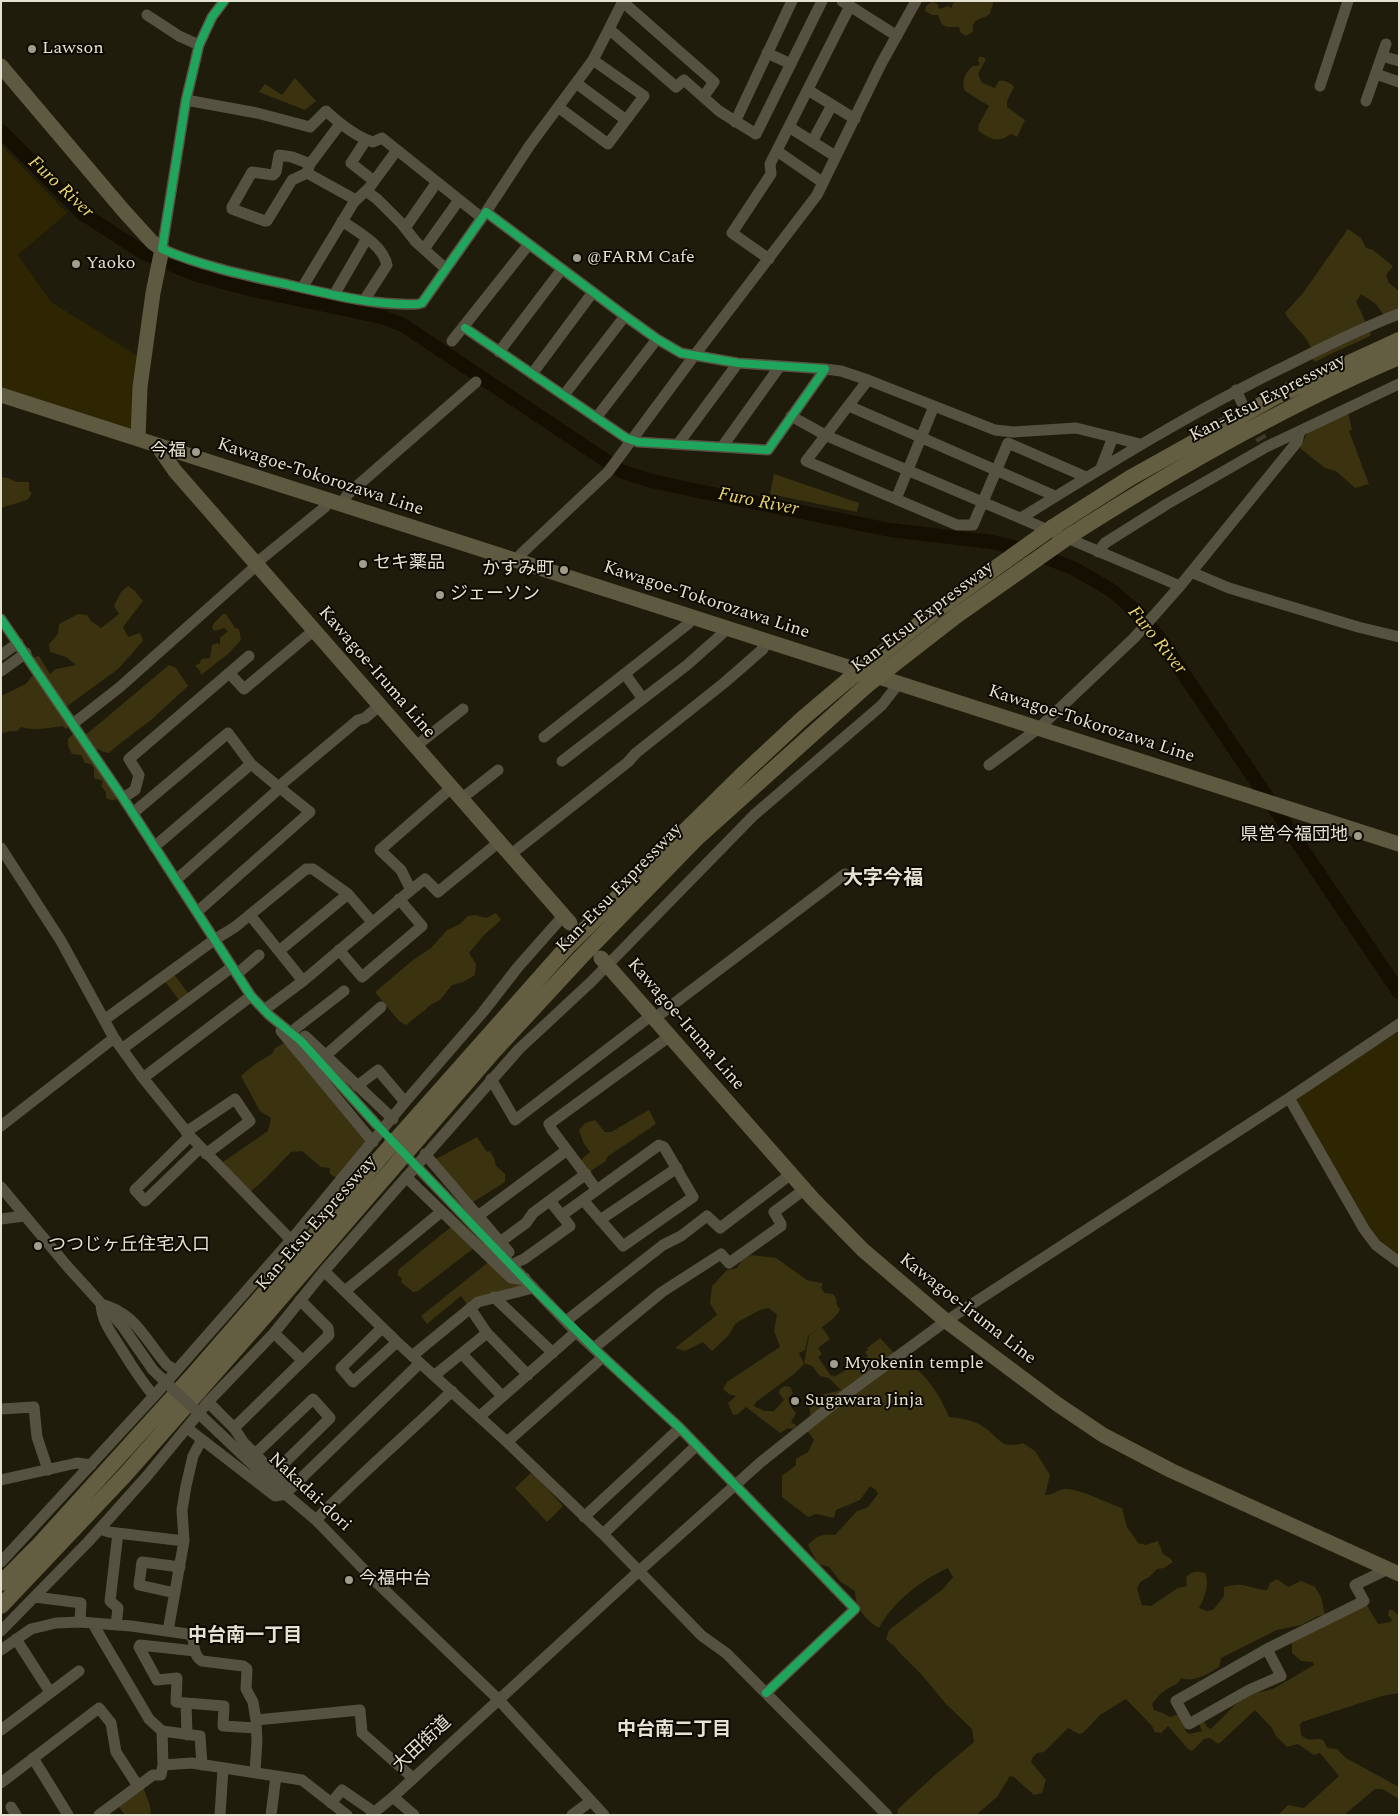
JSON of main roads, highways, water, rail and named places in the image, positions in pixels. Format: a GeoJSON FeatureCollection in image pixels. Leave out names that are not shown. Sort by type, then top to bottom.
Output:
{"type":"FeatureCollection","features":[{"type":"Feature","properties":{"kind":"highway","name":"Kan-Etsu Expressway"},"geometry":{"type":"LineString","coordinates":[[1,1583],[50,1533],[186,1382],[379,1159],[566,948],[745,772],[803,718],[941,607],[1053,527],[1130,478],[1275,397],[1399,340]]}},
{"type":"Feature","properties":{"kind":"highway","name":"Kan-Etsu Expressway"},"geometry":{"type":"LineString","coordinates":[[1,1606],[125,1475],[493,1052],[580,958],[698,837],[866,686],[956,616],[1071,535],[1137,493],[1210,450],[1286,410],[1399,357]]}},
{"type":"Feature","properties":{"kind":"main road"},"geometry":{"type":"LineString","coordinates":[[1,66],[123,210],[152,242],[162,250],[140,388],[138,438]]}},
{"type":"Feature","properties":{"kind":"main road","name":"Kawagoe-Tokorozawa Line"},"geometry":{"type":"LineString","coordinates":[[1,395],[1399,844]]}},
{"type":"Feature","properties":{"kind":"main road","name":"Kawagoe-Iruma Line"},"geometry":{"type":"LineString","coordinates":[[157,445],[175,471],[256,565],[567,919]]}},
{"type":"Feature","properties":{"kind":"main road","name":"Kawagoe-Iruma Line"},"geometry":{"type":"LineString","coordinates":[[604,962],[791,1174],[863,1250],[946,1321],[1057,1404],[1103,1435],[1172,1471],[1393,1571]]}},
{"type":"Feature","properties":{"kind":"waterway","name":"Furo River"},"geometry":{"type":"LineString","coordinates":[[1,131],[82,213],[144,253],[197,275],[249,289],[382,317],[403,325],[623,472],[652,481],[698,491],[890,530],[992,542],[1026,550],[1073,568],[1111,590],[1130,606],[1160,639],[1399,992]]}},
{"type":"Feature","properties":{"kind":"tunnel"},"geometry":{"type":"LineString","coordinates":[[1252,422],[1262,440]]}},
{"type":"Feature","properties":{"kind":"tunnel"},"geometry":{"type":"LineString","coordinates":[[376,1124],[419,1169]]}},
{"type":"Feature","properties":{"kind":"place","name":"Lawson"},"geometry":{"type":"Point","coordinates":[32,49]}},
{"type":"Feature","properties":{"kind":"place","name":"@FARM Cafe"},"geometry":{"type":"Point","coordinates":[577,258]}},
{"type":"Feature","properties":{"kind":"place","name":"Yaoko"},"geometry":{"type":"Point","coordinates":[76,264]}},
{"type":"Feature","properties":{"kind":"place","name":"今福"},"geometry":{"type":"Point","coordinates":[196,452]}},
{"type":"Feature","properties":{"kind":"place","name":"セキ薬品"},"geometry":{"type":"Point","coordinates":[363,564]}},
{"type":"Feature","properties":{"kind":"place","name":"かすみ町"},"geometry":{"type":"Point","coordinates":[564,570]}},
{"type":"Feature","properties":{"kind":"place","name":"ジェーソン"},"geometry":{"type":"Point","coordinates":[440,595]}},
{"type":"Feature","properties":{"kind":"place","name":"県営今福団地"},"geometry":{"type":"Point","coordinates":[1358,836]}},
{"type":"Feature","properties":{"kind":"place","name":"つつじヶ丘住宅入口"},"geometry":{"type":"Point","coordinates":[38,1246]}},
{"type":"Feature","properties":{"kind":"place","name":"Myokenin temple"},"geometry":{"type":"Point","coordinates":[834,1364]}},
{"type":"Feature","properties":{"kind":"place","name":"Sugawara Jinja"},"geometry":{"type":"Point","coordinates":[795,1401]}},
{"type":"Feature","properties":{"kind":"place","name":"今福中台"},"geometry":{"type":"Point","coordinates":[349,1580]}},
{"type":"Feature","properties":{"kind":"district","name":"大字今福"},"geometry":{"type":"Point","coordinates":[883,880]}},
{"type":"Feature","properties":{"kind":"district","name":"中台南一丁目"},"geometry":{"type":"Point","coordinates":[245,1637]}},
{"type":"Feature","properties":{"kind":"district","name":"中台南二丁目"},"geometry":{"type":"Point","coordinates":[674,1731]}}]}
